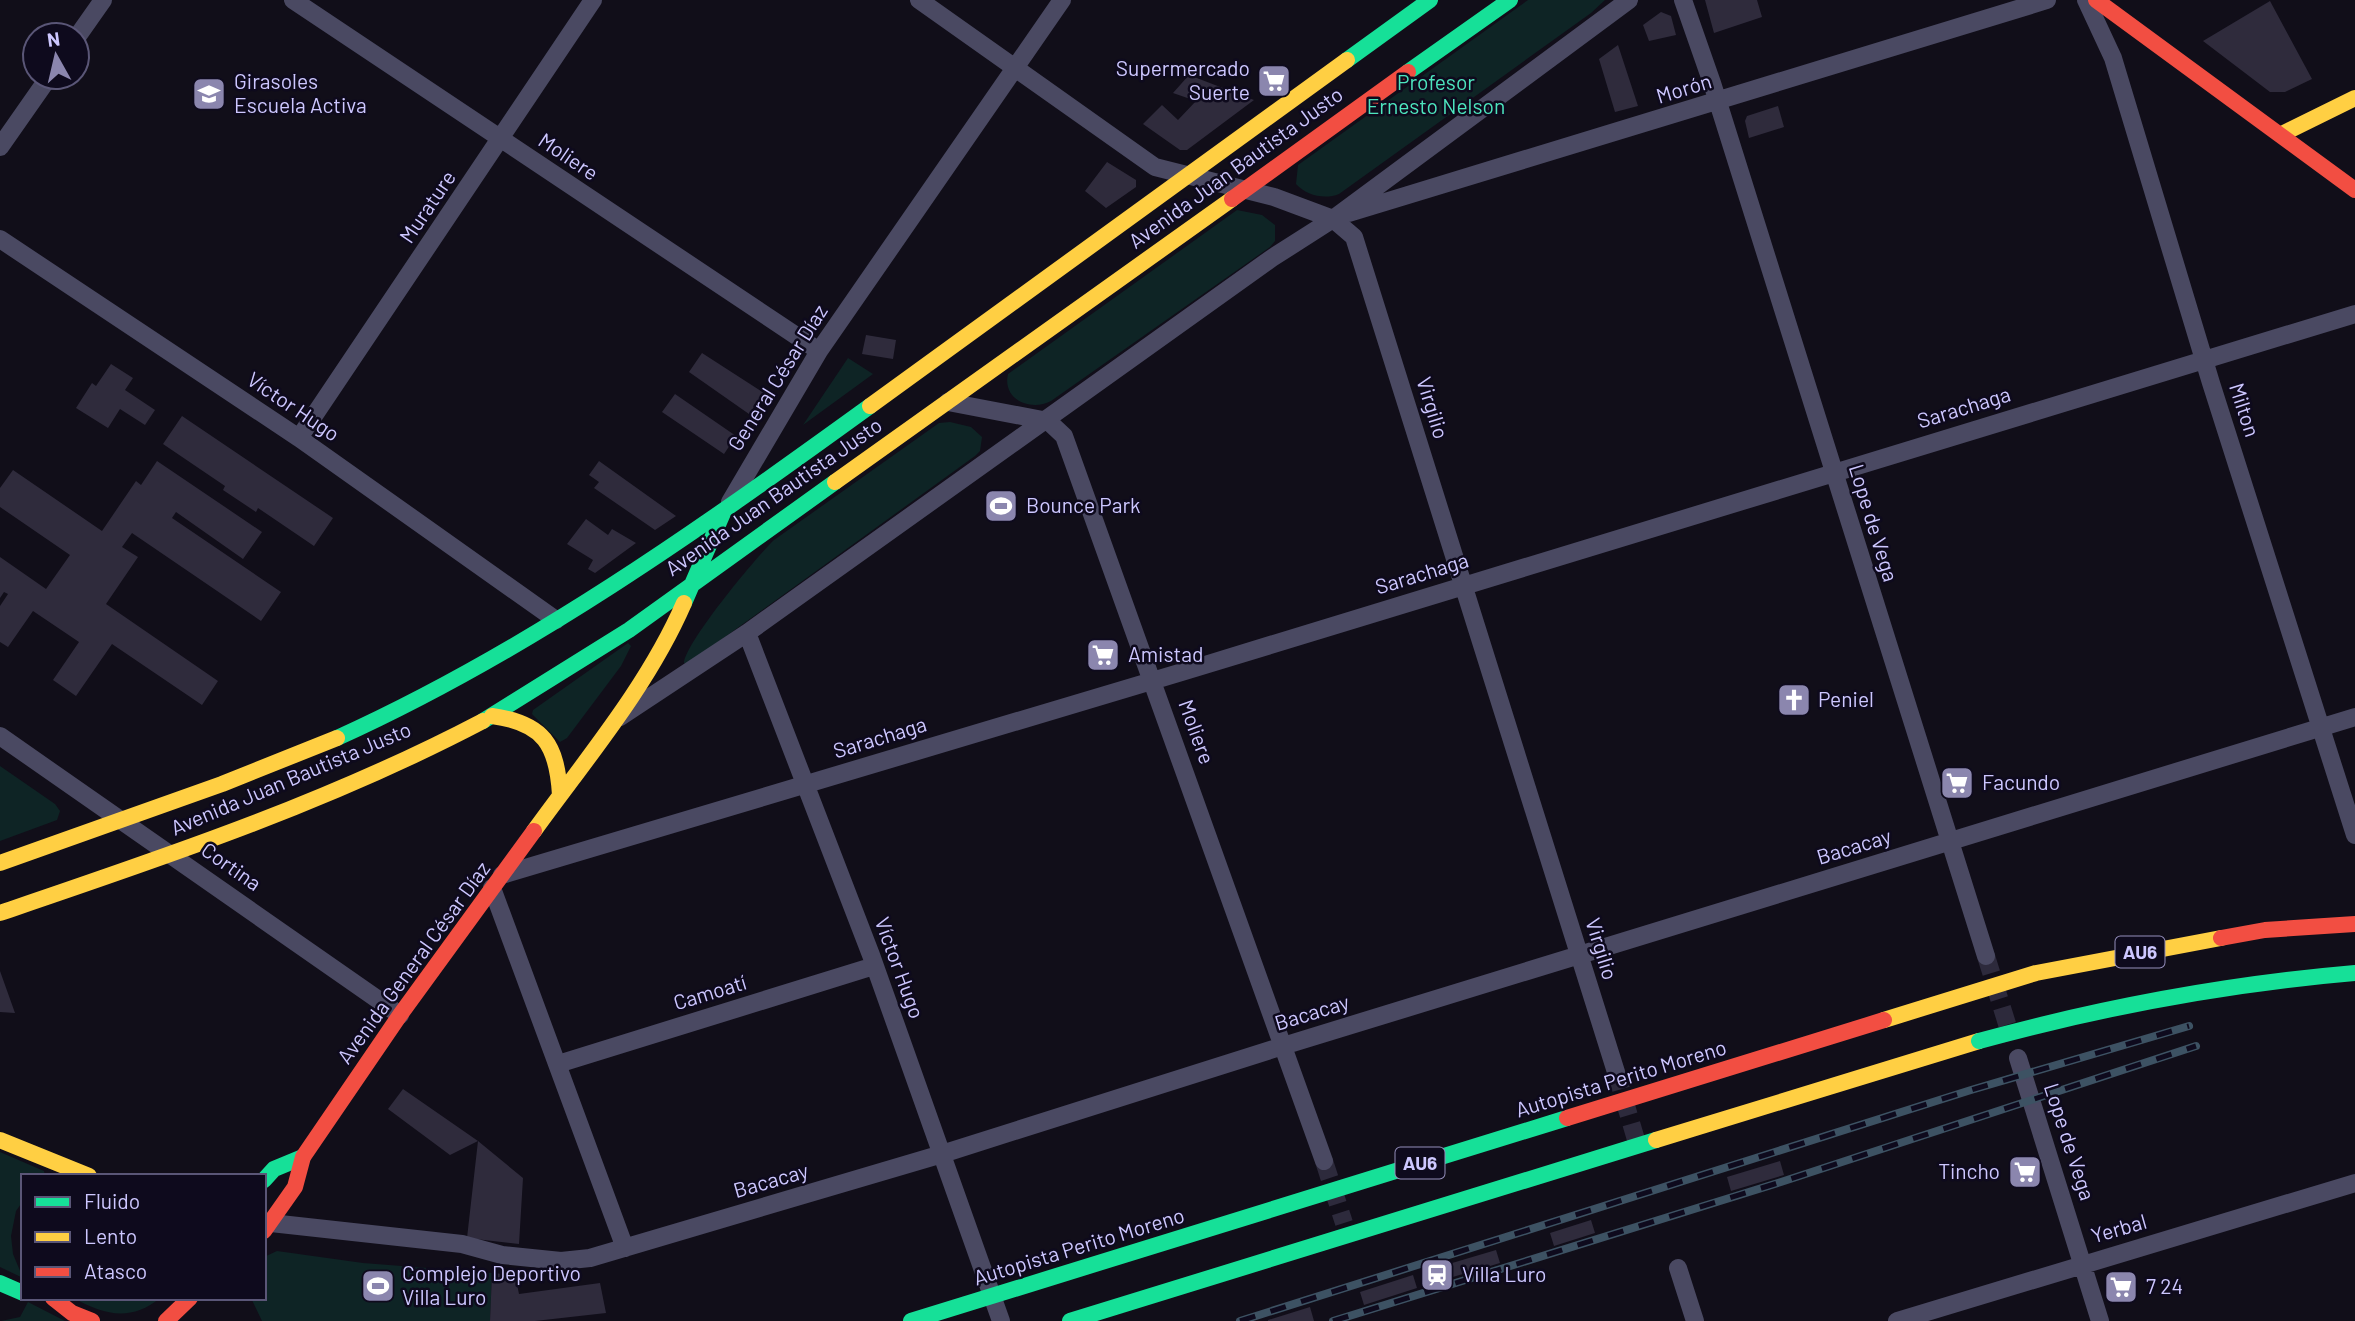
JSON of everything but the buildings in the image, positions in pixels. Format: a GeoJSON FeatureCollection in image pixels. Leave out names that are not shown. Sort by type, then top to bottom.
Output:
{"type":"FeatureCollection","features":[{"type":"Feature","properties":{"kind":"main road","name":"Avenida Juan Bautista Justo"},"geometry":{"type":"LineString","coordinates":[[0,863],[121,821],[321,744],[436,691],[556,620],[723,513],[1430,0]]}},
{"type":"Feature","properties":{"kind":"main road","name":"Avenida Juan Bautista Justo"},"geometry":{"type":"LineString","coordinates":[[0,913],[171,854],[347,785],[492,716],[537,690],[695,583],[1510,0]]}},
{"type":"Feature","properties":{"kind":"main road"},"geometry":{"type":"LineString","coordinates":[[2096,0],[2355,190]]}},
{"type":"Feature","properties":{"kind":"main road"},"geometry":{"type":"LineString","coordinates":[[2281,134],[2355,98]]}},
{"type":"Feature","properties":{"kind":"main road","name":"General César Díaz"},"geometry":{"type":"LineString","coordinates":[[560,795],[614,721],[678,617],[695,583],[723,513]]}},
{"type":"Feature","properties":{"kind":"main road"},"geometry":{"type":"LineString","coordinates":[[492,716],[519,720],[541,732],[555,753],[559,765],[560,795]]}},
{"type":"Feature","properties":{"kind":"main road","name":"Avenida General César Díaz"},"geometry":{"type":"LineString","coordinates":[[268,1227],[295,1187],[303,1157],[400,1015],[560,795]]}},
{"type":"Feature","properties":{"kind":"main road","name":"Autopista Perito Moreno"},"geometry":{"type":"LineString","coordinates":[[910,1321],[2036,973],[2264,930],[2355,924]]}},
{"type":"Feature","properties":{"kind":"main road","name":"AU6"},"geometry":{"type":"LineString","coordinates":[[1070,1321],[2052,1020],[2204,988],[2355,973]]}},
{"type":"Feature","properties":{"kind":"main road"},"geometry":{"type":"LineString","coordinates":[[0,1140],[84,1174]]}},
{"type":"Feature","properties":{"kind":"main road"},"geometry":{"type":"LineString","coordinates":[[266,1178],[274,1169],[303,1157]]}},
{"type":"Feature","properties":{"kind":"main road"},"geometry":{"type":"LineString","coordinates":[[0,1283],[21,1292]]}},
{"type":"Feature","properties":{"kind":"main road"},"geometry":{"type":"LineString","coordinates":[[40,1300],[92,1321]]}},
{"type":"Feature","properties":{"kind":"main road"},"geometry":{"type":"LineString","coordinates":[[56,1300],[72,1313]]}},
{"type":"Feature","properties":{"kind":"main road"},"geometry":{"type":"LineString","coordinates":[[166,1321],[188,1300]]}},
{"type":"Feature","properties":{"kind":"street"},"geometry":{"type":"LineString","coordinates":[[88,21],[103,0]]}},
{"type":"Feature","properties":{"kind":"street","name":"Moliere"},"geometry":{"type":"LineString","coordinates":[[293,0],[819,351]]}},
{"type":"Feature","properties":{"kind":"street","name":"Murature"},"geometry":{"type":"LineString","coordinates":[[299,438],[593,0]]}},
{"type":"Feature","properties":{"kind":"street","name":"Virgilio"},"geometry":{"type":"LineString","coordinates":[[919,0],[1155,167],[1188,177],[1246,188],[1333,219],[1354,237],[1616,1072]]}},
{"type":"Feature","properties":{"kind":"street","name":"General César Díaz"},"geometry":{"type":"LineString","coordinates":[[723,513],[819,351],[1062,0]]}},
{"type":"Feature","properties":{"kind":"street"},"geometry":{"type":"LineString","coordinates":[[614,721],[747,634],[1272,258],[1333,219],[1629,0]]}},
{"type":"Feature","properties":{"kind":"street","name":"Lope de Vega"},"geometry":{"type":"LineString","coordinates":[[1683,0],[1718,102],[1986,956]]}},
{"type":"Feature","properties":{"kind":"street","name":"Morón"},"geometry":{"type":"LineString","coordinates":[[1333,219],[2047,0]]}},
{"type":"Feature","properties":{"kind":"street","name":"Milton"},"geometry":{"type":"LineString","coordinates":[[2086,0],[2113,58],[2204,360],[2355,835]]}},
{"type":"Feature","properties":{"kind":"street"},"geometry":{"type":"LineString","coordinates":[[0,147],[39,91]]}},
{"type":"Feature","properties":{"kind":"street","name":"Víctor Hugo"},"geometry":{"type":"LineString","coordinates":[[0,239],[299,438],[556,620]]}},
{"type":"Feature","properties":{"kind":"street","name":"Sarachaga"},"geometry":{"type":"LineString","coordinates":[[497,882],[805,784],[2355,314]]}},
{"type":"Feature","properties":{"kind":"street"},"geometry":{"type":"LineString","coordinates":[[948,402],[1048,421]]}},
{"type":"Feature","properties":{"kind":"street","name":"Moliere"},"geometry":{"type":"LineString","coordinates":[[1048,421],[1064,436],[1324,1161]]}},
{"type":"Feature","properties":{"kind":"street","name":"Víctor Hugo"},"geometry":{"type":"LineString","coordinates":[[747,634],[874,966],[1001,1321]]}},
{"type":"Feature","properties":{"kind":"street","name":"Bacacay"},"geometry":{"type":"LineString","coordinates":[[268,1227],[462,1244],[502,1255],[561,1261],[590,1258],[942,1154],[1283,1046],[2355,717]]}},
{"type":"Feature","properties":{"kind":"street","name":"Cortina"},"geometry":{"type":"LineString","coordinates":[[0,736],[400,1015]]}},
{"type":"Feature","properties":{"kind":"street"},"geometry":{"type":"LineString","coordinates":[[497,882],[558,1064],[625,1248]]}},
{"type":"Feature","properties":{"kind":"street","name":"Camoatí"},"geometry":{"type":"LineString","coordinates":[[558,1064],[874,966]]}},
{"type":"Feature","properties":{"kind":"street","name":"Lope de Vega"},"geometry":{"type":"LineString","coordinates":[[2018,1058],[2100,1321]]}},
{"type":"Feature","properties":{"kind":"street","name":"Yerbal"},"geometry":{"type":"LineString","coordinates":[[1897,1321],[2355,1183]]}},
{"type":"Feature","properties":{"kind":"street"},"geometry":{"type":"LineString","coordinates":[[1678,1268],[1695,1321]]}},
{"type":"Feature","properties":{"kind":"green space","name":"Profesor Ernesto Nelson"},"geometry":{"type":"Polygon","coordinates":[[[1528,0],[1605,0],[1591,13],[1339,194],[1327,197],[1316,195],[1296,184],[1298,165],[1528,0]]]}},
{"type":"Feature","properties":{"kind":"green space"},"geometry":{"type":"Polygon","coordinates":[[[1237,210],[1262,215],[1275,225],[1275,241],[1270,247],[1051,401],[1027,404],[1013,396],[1007,383],[1008,374],[1237,210]]]}},
{"type":"Feature","properties":{"kind":"green space"},"geometry":{"type":"Polygon","coordinates":[[[848,358],[873,374],[803,425],[848,358]]]}},
{"type":"Feature","properties":{"kind":"green space"},"geometry":{"type":"Polygon","coordinates":[[[950,422],[971,427],[982,437],[980,451],[975,456],[689,663],[684,663],[687,653],[708,620],[774,540],[939,423],[950,422]]]}},
{"type":"Feature","properties":{"kind":"green space"},"geometry":{"type":"Polygon","coordinates":[[[628,643],[631,646],[621,666],[567,738],[560,742],[532,714],[533,710],[628,643]]]}},
{"type":"Feature","properties":{"kind":"green space"},"geometry":{"type":"Polygon","coordinates":[[[0,766],[55,804],[60,811],[57,820],[0,841],[0,766]]]}},
{"type":"Feature","properties":{"kind":"green space"},"geometry":{"type":"Polygon","coordinates":[[[0,1152],[44,1171],[45,1174],[21,1174],[21,1204],[16,1211],[11,1236],[13,1254],[21,1277],[0,1267],[0,1152]]]}},
{"type":"Feature","properties":{"kind":"green space","name":"Complejo Deportivo Villa Luro"},"geometry":{"type":"Polygon","coordinates":[[[277,1251],[363,1263],[492,1273],[490,1321],[262,1321],[252,1300],[266,1300],[266,1256],[277,1251]]]}},
{"type":"Feature","properties":{"kind":"green space"},"geometry":{"type":"Polygon","coordinates":[[[78,1300],[157,1300],[129,1313],[107,1312],[78,1300]]]}},
{"type":"Feature","properties":{"kind":"green space"},"geometry":{"type":"Polygon","coordinates":[[[28,1302],[65,1321],[1,1321],[20,1317],[28,1302]]]}},
{"type":"Feature","properties":{"kind":"tunnel"},"geometry":{"type":"LineString","coordinates":[[1986,956],[2012,1040]]}},
{"type":"Feature","properties":{"kind":"tunnel"},"geometry":{"type":"LineString","coordinates":[[1616,1072],[1637,1143]]}},
{"type":"Feature","properties":{"kind":"tunnel"},"geometry":{"type":"LineString","coordinates":[[1324,1161],[1344,1223]]}},
{"type":"Feature","properties":{"kind":"railway"},"geometry":{"type":"LineString","coordinates":[[1240,1321],[1971,1090],[2189,1026]]}},
{"type":"Feature","properties":{"kind":"railway"},"geometry":{"type":"LineString","coordinates":[[1333,1321],[1781,1182],[2196,1046]]}},
{"type":"Feature","properties":{"kind":"traffic: fast"},"geometry":{"type":"LineString","coordinates":[[1347,60],[1430,0]]}},
{"type":"Feature","properties":{"kind":"traffic: fast"},"geometry":{"type":"LineString","coordinates":[[1408,72],[1510,0]]}},
{"type":"Feature","properties":{"kind":"traffic: fast"},"geometry":{"type":"LineString","coordinates":[[337,738],[477,667],[612,586],[742,498],[870,406]]}},
{"type":"Feature","properties":{"kind":"traffic: fast"},"geometry":{"type":"LineString","coordinates":[[483,721],[629,630],[835,482]]}},
{"type":"Feature","properties":{"kind":"traffic: fast"},"geometry":{"type":"LineString","coordinates":[[684,603],[723,513]]}},
{"type":"Feature","properties":{"kind":"traffic: fast"},"geometry":{"type":"LineString","coordinates":[[1979,1041],[2166,998],[2260,983],[2355,973]]}},
{"type":"Feature","properties":{"kind":"traffic: fast"},"geometry":{"type":"LineString","coordinates":[[911,1321],[1567,1118]]}},
{"type":"Feature","properties":{"kind":"traffic: fast"},"geometry":{"type":"LineString","coordinates":[[1070,1321],[1656,1140]]}},
{"type":"Feature","properties":{"kind":"traffic: fast"},"geometry":{"type":"LineString","coordinates":[[266,1178],[274,1169],[303,1157]]}},
{"type":"Feature","properties":{"kind":"traffic: fast"},"geometry":{"type":"LineString","coordinates":[[0,1283],[21,1292]]}},
{"type":"Feature","properties":{"kind":"traffic: slow"},"geometry":{"type":"LineString","coordinates":[[870,406],[1347,60]]}},
{"type":"Feature","properties":{"kind":"traffic: slow"},"geometry":{"type":"LineString","coordinates":[[2282,134],[2355,98]]}},
{"type":"Feature","properties":{"kind":"traffic: slow"},"geometry":{"type":"LineString","coordinates":[[835,482],[1232,199]]}},
{"type":"Feature","properties":{"kind":"traffic: slow"},"geometry":{"type":"LineString","coordinates":[[534,831],[634,693],[653,664],[684,603]]}},
{"type":"Feature","properties":{"kind":"traffic: slow"},"geometry":{"type":"LineString","coordinates":[[492,716],[524,724],[544,739],[555,763],[560,795]]}},
{"type":"Feature","properties":{"kind":"traffic: slow"},"geometry":{"type":"LineString","coordinates":[[0,913],[185,849],[306,803],[483,721]]}},
{"type":"Feature","properties":{"kind":"traffic: slow"},"geometry":{"type":"LineString","coordinates":[[0,863],[222,784],[337,738]]}},
{"type":"Feature","properties":{"kind":"traffic: slow"},"geometry":{"type":"LineString","coordinates":[[1884,1020],[2036,973],[2221,938]]}},
{"type":"Feature","properties":{"kind":"traffic: slow"},"geometry":{"type":"LineString","coordinates":[[1656,1140],[1979,1041]]}},
{"type":"Feature","properties":{"kind":"traffic: slow"},"geometry":{"type":"LineString","coordinates":[[0,1140],[84,1174]]}},
{"type":"Feature","properties":{"kind":"traffic: jam"},"geometry":{"type":"LineString","coordinates":[[2096,0],[2355,190]]}},
{"type":"Feature","properties":{"kind":"traffic: jam"},"geometry":{"type":"LineString","coordinates":[[1232,199],[1408,72]]}},
{"type":"Feature","properties":{"kind":"traffic: jam"},"geometry":{"type":"LineString","coordinates":[[266,1228],[295,1187],[303,1157],[400,1015],[534,831]]}},
{"type":"Feature","properties":{"kind":"traffic: jam"},"geometry":{"type":"LineString","coordinates":[[2221,938],[2265,930],[2355,924]]}},
{"type":"Feature","properties":{"kind":"traffic: jam"},"geometry":{"type":"LineString","coordinates":[[1567,1118],[1884,1020]]}},
{"type":"Feature","properties":{"kind":"traffic: jam"},"geometry":{"type":"LineString","coordinates":[[56,1300],[72,1313],[92,1321]]}},
{"type":"Feature","properties":{"kind":"traffic: jam"},"geometry":{"type":"LineString","coordinates":[[166,1321],[188,1300]]}},
{"type":"Feature","properties":{"kind":"place","name":"Supermercado Suerte"},"geometry":{"type":"Point","coordinates":[1274,81]}},
{"type":"Feature","properties":{"kind":"place","name":"Girasoles Escuela Activa"},"geometry":{"type":"Point","coordinates":[209,94]}},
{"type":"Feature","properties":{"kind":"place","name":"Bounce Park"},"geometry":{"type":"Point","coordinates":[1001,506]}},
{"type":"Feature","properties":{"kind":"place","name":"Amistad"},"geometry":{"type":"Point","coordinates":[1103,655]}},
{"type":"Feature","properties":{"kind":"place","name":"Peniel"},"geometry":{"type":"Point","coordinates":[1794,700]}},
{"type":"Feature","properties":{"kind":"place","name":"Facundo"},"geometry":{"type":"Point","coordinates":[1957,783]}},
{"type":"Feature","properties":{"kind":"place","name":"Tincho"},"geometry":{"type":"Point","coordinates":[2025,1172]}},
{"type":"Feature","properties":{"kind":"place","name":"Villa Luro"},"geometry":{"type":"Point","coordinates":[1437,1275]}},
{"type":"Feature","properties":{"kind":"place","name":"Complejo Deportivo Villa Luro"},"geometry":{"type":"Point","coordinates":[378,1286]}},
{"type":"Feature","properties":{"kind":"place","name":"7 24"},"geometry":{"type":"Point","coordinates":[2121,1287]}}]}
